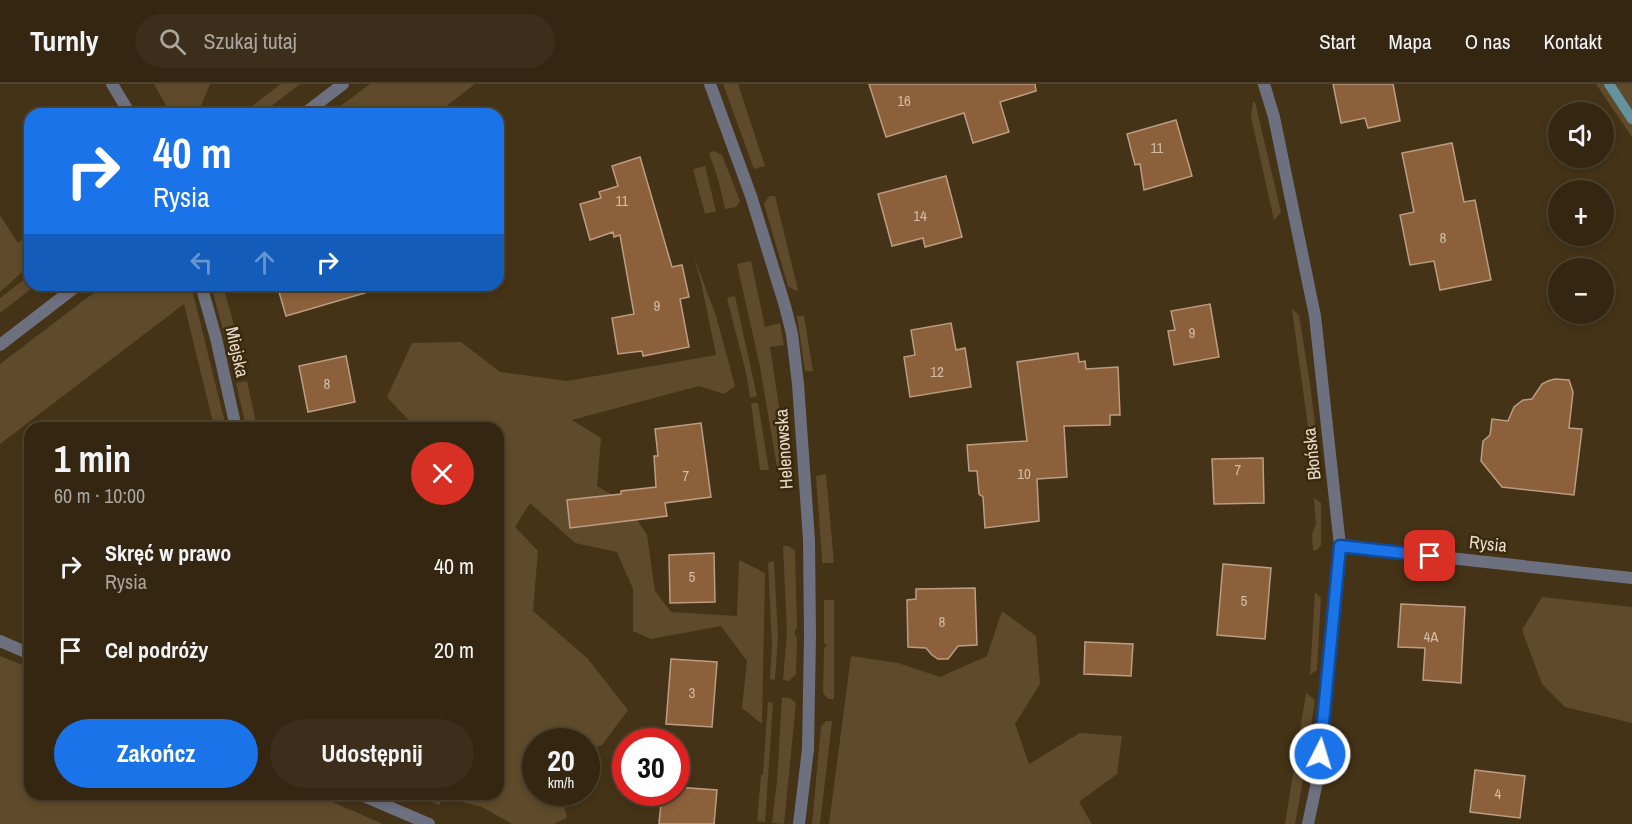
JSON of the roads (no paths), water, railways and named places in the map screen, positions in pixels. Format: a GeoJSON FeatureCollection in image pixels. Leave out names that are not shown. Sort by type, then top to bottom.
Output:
{"type":"FeatureCollection","features":[{"type":"Feature","properties":{"kind":"street"},"geometry":{"type":"LineString","coordinates":[[112,84],[126,108]]}},
{"type":"Feature","properties":{"kind":"street"},"geometry":{"type":"LineString","coordinates":[[312,108],[344,84]]}},
{"type":"Feature","properties":{"kind":"street","name":"Helenowska"},"geometry":{"type":"LineString","coordinates":[[710,84],[751,196],[792,334],[798,384],[808,540],[810,624],[808,749],[799,824]]}},
{"type":"Feature","properties":{"kind":"street","name":"Błońska"},"geometry":{"type":"LineString","coordinates":[[1264,84],[1274,117],[1315,316],[1340,546],[1318,777],[1308,824]]}},
{"type":"Feature","properties":{"kind":"street"},"geometry":{"type":"LineString","coordinates":[[0,345],[70,291]]}},
{"type":"Feature","properties":{"kind":"street","name":"Miejska"},"geometry":{"type":"LineString","coordinates":[[203,291],[235,422]]}},
{"type":"Feature","properties":{"kind":"street","name":"Rysia"},"geometry":{"type":"LineString","coordinates":[[1340,546],[1632,578]]}},
{"type":"Feature","properties":{"kind":"street"},"geometry":{"type":"LineString","coordinates":[[0,641],[24,651]]}},
{"type":"Feature","properties":{"kind":"street"},"geometry":{"type":"LineString","coordinates":[[372,800],[429,824]]}},
{"type":"Feature","properties":{"kind":"waterway"},"geometry":{"type":"LineString","coordinates":[[1609,84],[1632,119]]}}]}
